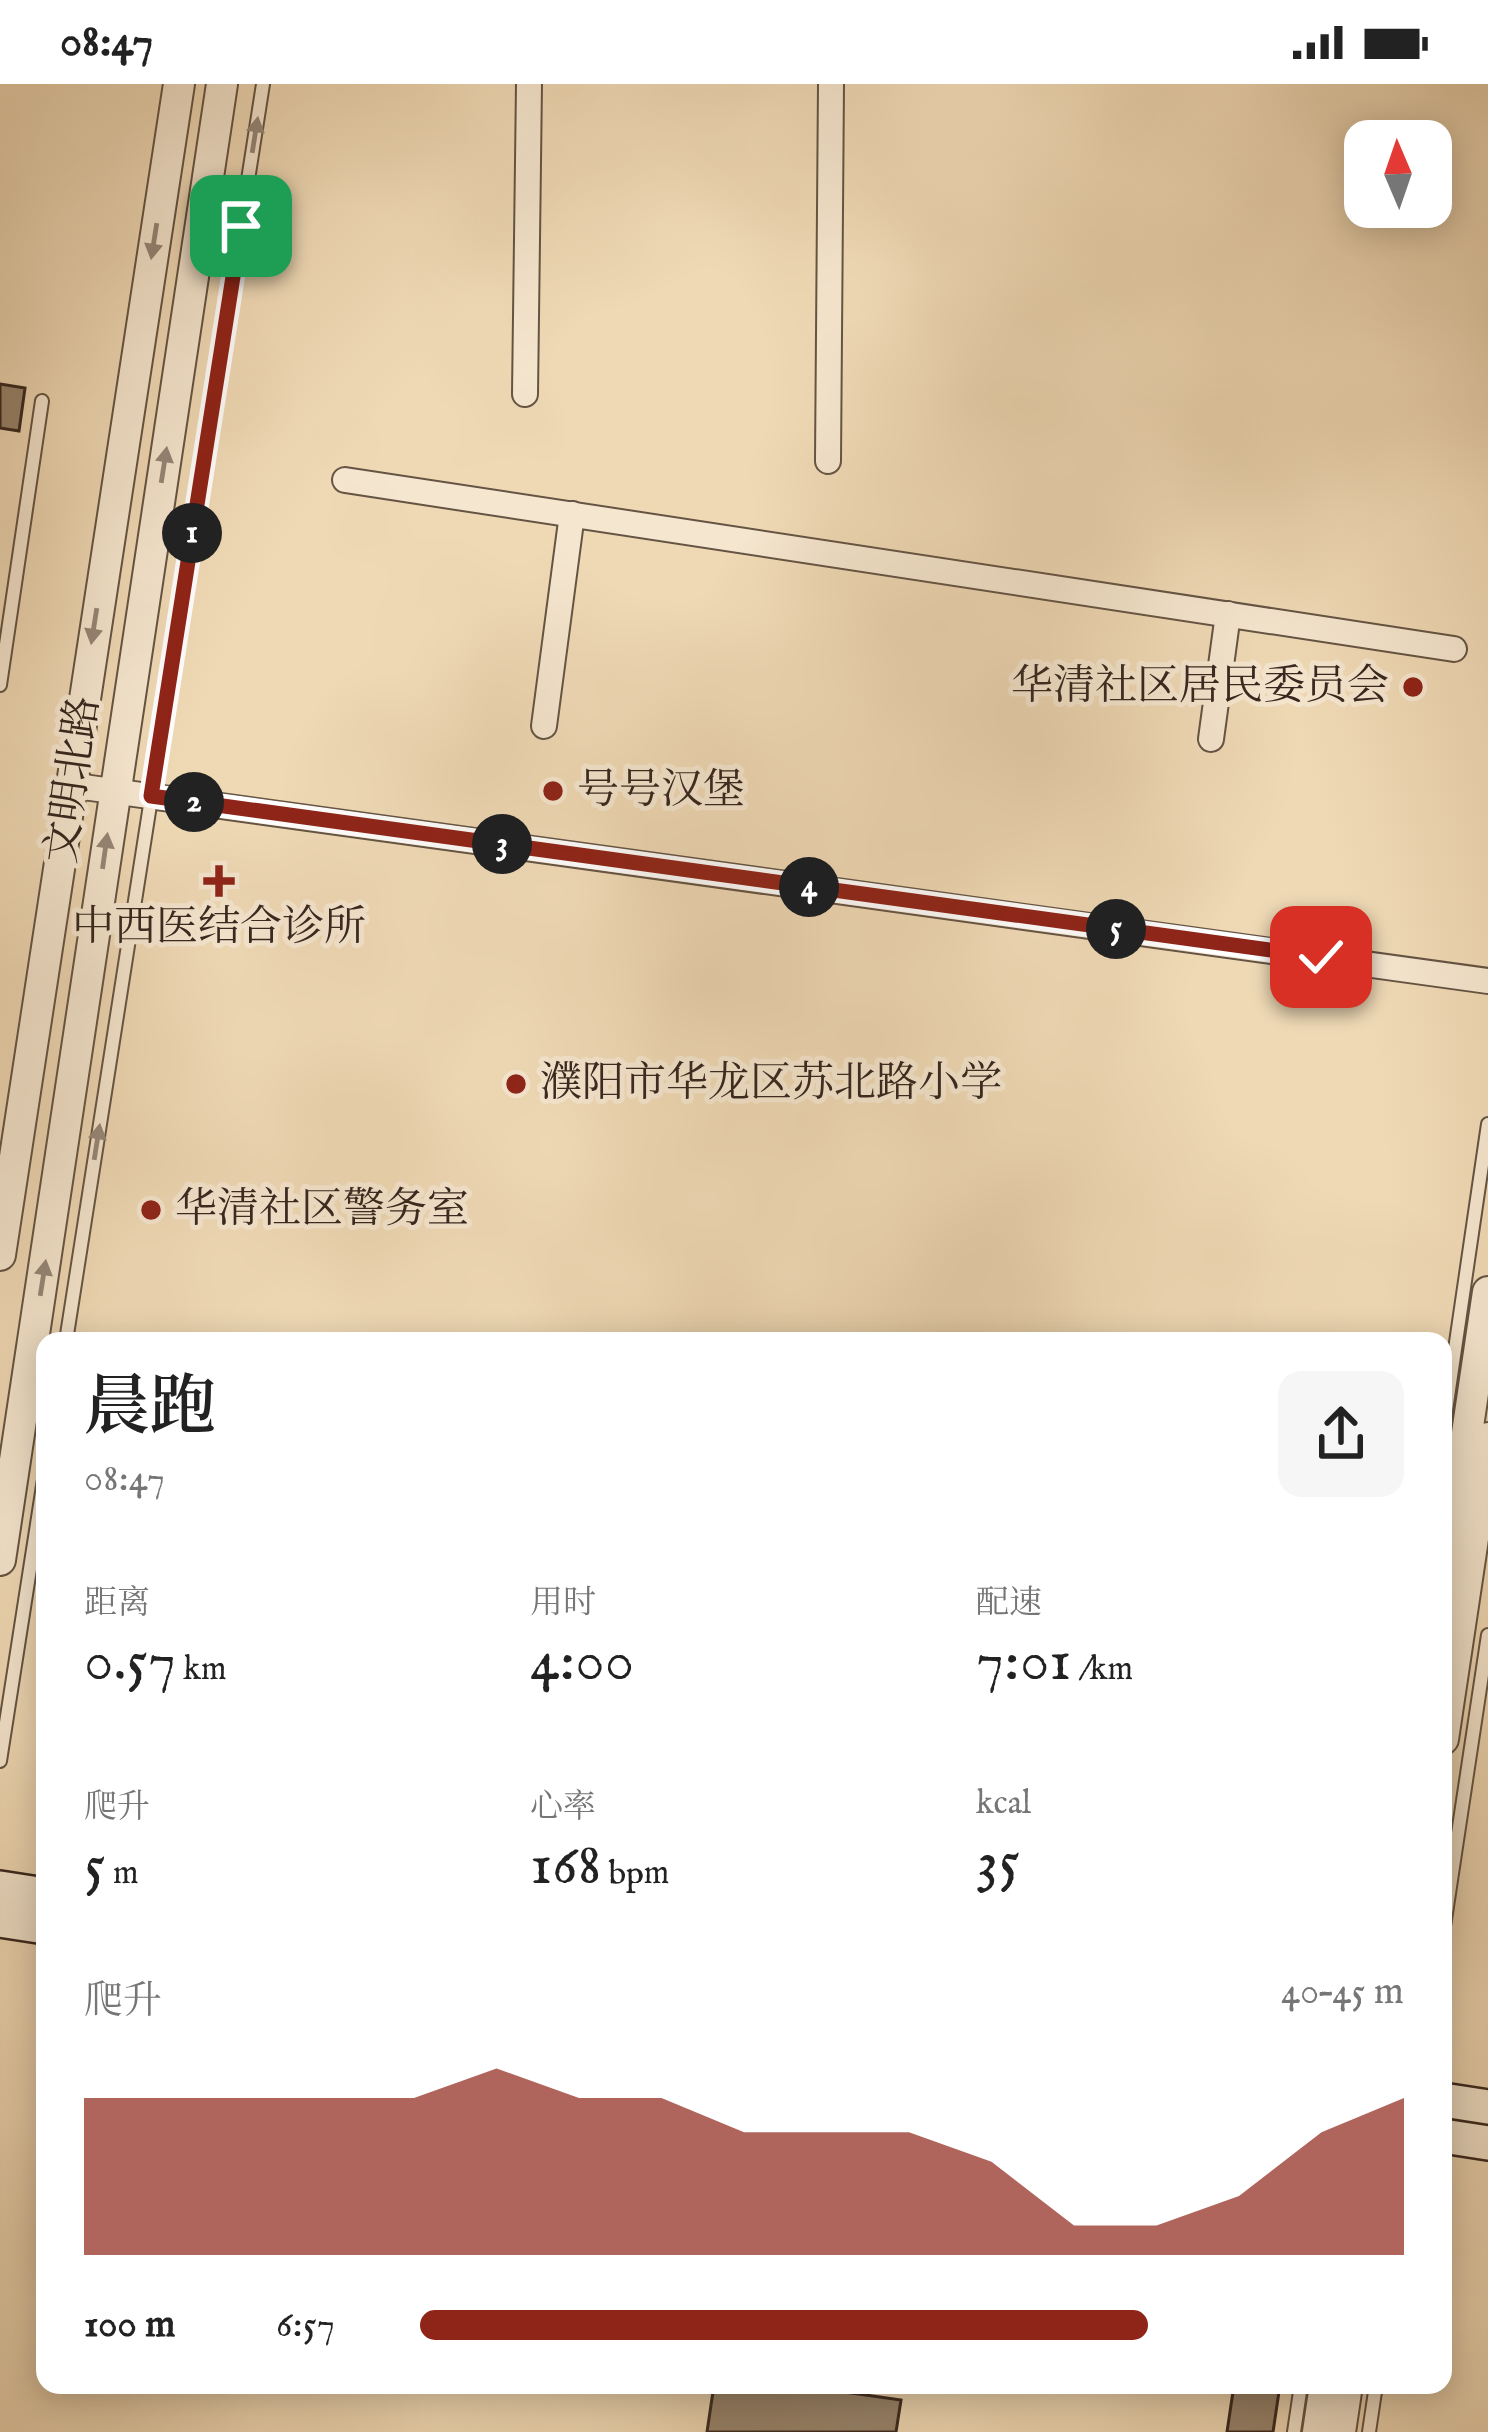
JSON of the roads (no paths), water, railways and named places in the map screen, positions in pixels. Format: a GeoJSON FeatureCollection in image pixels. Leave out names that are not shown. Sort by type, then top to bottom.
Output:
{"type":"FeatureCollection","features":[{"type":"Feature","properties":{"kind":"main road"},"geometry":{"type":"LineString","coordinates":[[0,1888],[36,1894]]}},
{"type":"Feature","properties":{"kind":"main road"},"geometry":{"type":"LineString","coordinates":[[0,1920],[36,1926]]}},
{"type":"Feature","properties":{"kind":"main road"},"geometry":{"type":"LineString","coordinates":[[1452,2101],[1488,2107]]}},
{"type":"Feature","properties":{"kind":"main road"},"geometry":{"type":"LineString","coordinates":[[1452,2137],[1488,2143]]}},
{"type":"Feature","properties":{"kind":"street","name":"文明北路"},"geometry":{"type":"LineString","coordinates":[[0,1255],[5,1184],[178,84]]}},
{"type":"Feature","properties":{"kind":"street","name":"文明北路"},"geometry":{"type":"LineString","coordinates":[[0,1560],[222,84]]}},
{"type":"Feature","properties":{"kind":"street"},"geometry":{"type":"LineString","coordinates":[[525,394],[529,84]]}},
{"type":"Feature","properties":{"kind":"street"},"geometry":{"type":"LineString","coordinates":[[829,461],[831,84]]}},
{"type":"Feature","properties":{"kind":"street"},"geometry":{"type":"LineString","coordinates":[[345,480],[1454,649]]}},
{"type":"Feature","properties":{"kind":"street"},"geometry":{"type":"LineString","coordinates":[[544,726],[572,514]]}},
{"type":"Feature","properties":{"kind":"street"},"geometry":{"type":"LineString","coordinates":[[1210,739],[1228,614]]}},
{"type":"Feature","properties":{"kind":"street"},"geometry":{"type":"LineString","coordinates":[[69,785],[1488,980]]}},
{"type":"Feature","properties":{"kind":"street"},"geometry":{"type":"LineString","coordinates":[[1452,1534],[1488,1292]]}},
{"type":"Feature","properties":{"kind":"street"},"geometry":{"type":"LineString","coordinates":[[1452,1679],[1488,1438]]}},
{"type":"Feature","properties":{"kind":"street"},"geometry":{"type":"LineString","coordinates":[[1318,2432],[1324,2394]]}},
{"type":"Feature","properties":{"kind":"street"},"geometry":{"type":"LineString","coordinates":[[1340,2432],[1346,2394]]}},
{"type":"Feature","properties":{"kind":"lane"},"geometry":{"type":"LineString","coordinates":[[67,1332],[263,84]]}},
{"type":"Feature","properties":{"kind":"lane"},"geometry":{"type":"LineString","coordinates":[[0,686],[43,401]]}},
{"type":"Feature","properties":{"kind":"lane"},"geometry":{"type":"LineString","coordinates":[[1452,1370],[1488,1124]]}},
{"type":"Feature","properties":{"kind":"lane"},"geometry":{"type":"LineString","coordinates":[[0,1761],[36,1531]]}},
{"type":"Feature","properties":{"kind":"lane"},"geometry":{"type":"LineString","coordinates":[[1452,1873],[1488,1635]]}},
{"type":"Feature","properties":{"kind":"lane"},"geometry":{"type":"LineString","coordinates":[[1294,2432],[1300,2394]]}},
{"type":"Feature","properties":{"kind":"lane"},"geometry":{"type":"LineString","coordinates":[[1369,2432],[1375,2394]]}},
{"type":"Feature","properties":{"kind":"place","name":"华清社区居民委员会"},"geometry":{"type":"Point","coordinates":[1413,687]}},
{"type":"Feature","properties":{"kind":"place","name":"号号汉堡"},"geometry":{"type":"Point","coordinates":[553,791]}},
{"type":"Feature","properties":{"kind":"place","name":"中西医结合诊所"},"geometry":{"type":"Point","coordinates":[219,881]}},
{"type":"Feature","properties":{"kind":"place","name":"濮阳市华龙区苏北路小学"},"geometry":{"type":"Point","coordinates":[516,1084]}},
{"type":"Feature","properties":{"kind":"place","name":"华清社区警务室"},"geometry":{"type":"Point","coordinates":[151,1210]}}]}
